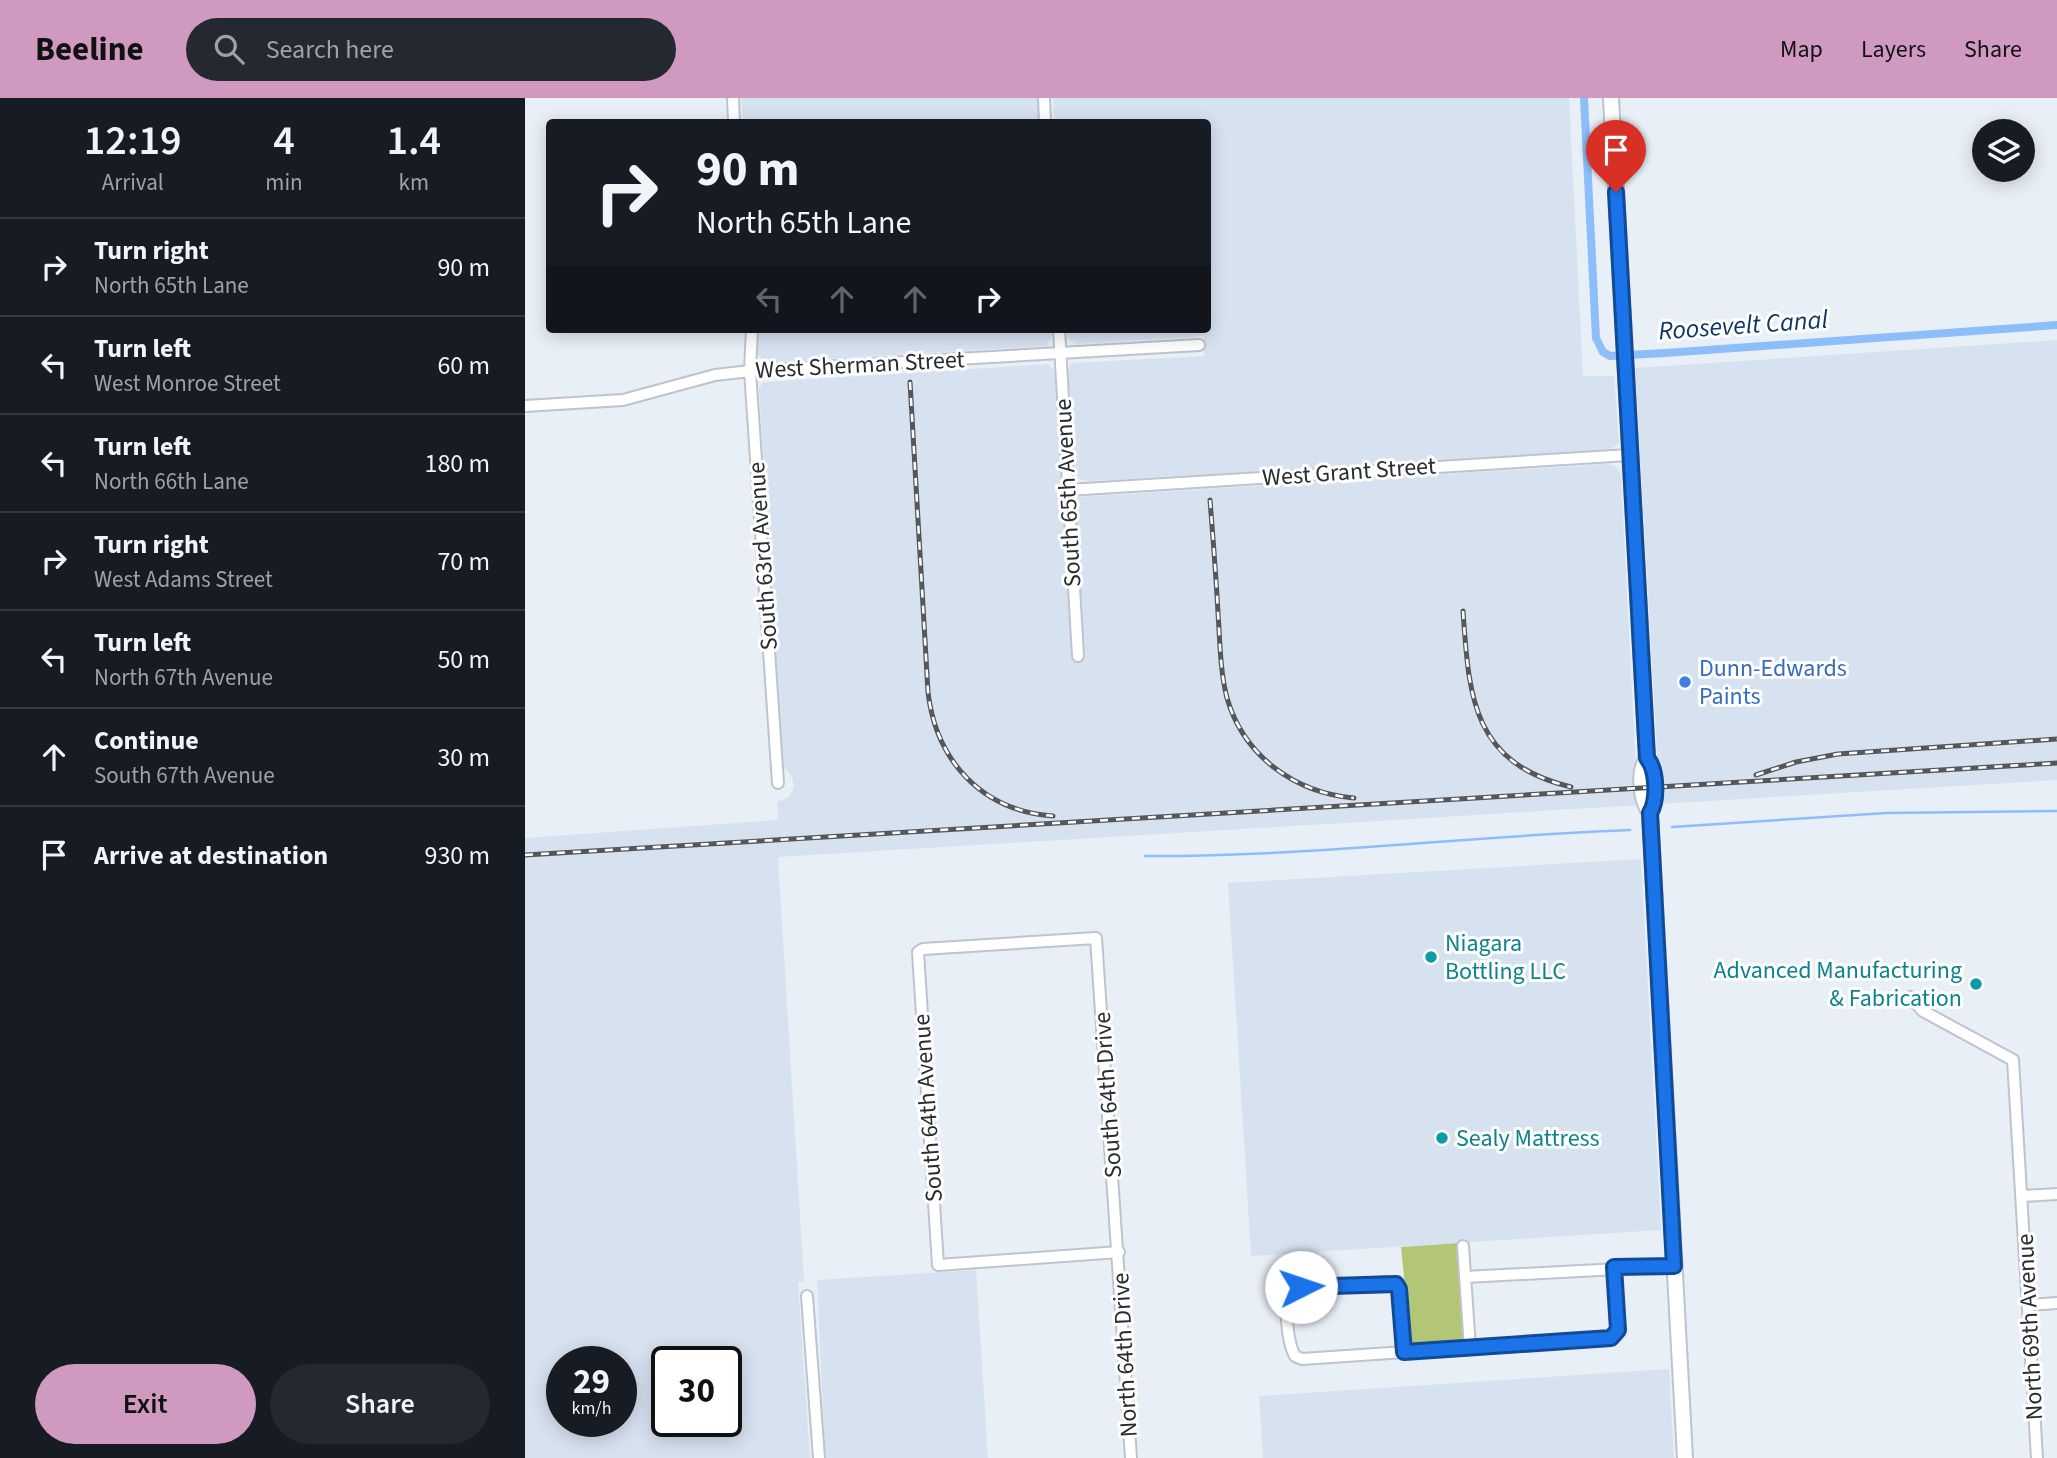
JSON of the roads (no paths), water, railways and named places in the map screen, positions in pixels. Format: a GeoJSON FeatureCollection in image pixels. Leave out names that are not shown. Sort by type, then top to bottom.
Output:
{"type":"FeatureCollection","features":[{"type":"Feature","properties":{"kind":"main road"},"geometry":{"type":"LineString","coordinates":[[1611,98],[1647,758],[1653,765],[1655,805],[1650,813],[1685,1458]]}},
{"type":"Feature","properties":{"kind":"street"},"geometry":{"type":"LineString","coordinates":[[733,98],[734,119]]}},
{"type":"Feature","properties":{"kind":"street"},"geometry":{"type":"LineString","coordinates":[[1044,98],[1045,119]]}},
{"type":"Feature","properties":{"kind":"street","name":"South 63rd Avenue"},"geometry":{"type":"LineString","coordinates":[[752,333],[750,371],[778,783]]}},
{"type":"Feature","properties":{"kind":"street","name":"South 65th Avenue"},"geometry":{"type":"LineString","coordinates":[[1059,333],[1078,656]]}},
{"type":"Feature","properties":{"kind":"street","name":"West Sherman Street"},"geometry":{"type":"LineString","coordinates":[[525,406],[623,400],[715,375],[750,371],[1199,345]]}},
{"type":"Feature","properties":{"kind":"street","name":"West Grant Street"},"geometry":{"type":"LineString","coordinates":[[1069,490],[1629,455]]}},
{"type":"Feature","properties":{"kind":"street","name":"South 64th Avenue"},"geometry":{"type":"LineString","coordinates":[[1096,938],[918,951],[938,1265],[1119,1252]]}},
{"type":"Feature","properties":{"kind":"street","name":"South 64th Drive"},"geometry":{"type":"LineString","coordinates":[[1096,938],[1119,1252]]}},
{"type":"Feature","properties":{"kind":"street","name":"North 69th Avenue"},"geometry":{"type":"LineString","coordinates":[[1910,997],[1923,1011],[2013,1060],[2037,1458]]}},
{"type":"Feature","properties":{"kind":"street"},"geometry":{"type":"LineString","coordinates":[[2022,1196],[2057,1194]]}},
{"type":"Feature","properties":{"kind":"street"},"geometry":{"type":"LineString","coordinates":[[1463,1245],[1470,1348]]}},
{"type":"Feature","properties":{"kind":"street","name":"North 64th Drive"},"geometry":{"type":"LineString","coordinates":[[1119,1252],[1131,1458]]}},
{"type":"Feature","properties":{"kind":"street"},"geometry":{"type":"LineString","coordinates":[[1465,1277],[1614,1267],[1674,1266]]}},
{"type":"Feature","properties":{"kind":"street"},"geometry":{"type":"LineString","coordinates":[[1404,1352],[1399,1289],[1396,1284],[1375,1282],[1290,1290],[1287,1302],[1291,1347],[1295,1356],[1302,1359],[1611,1338],[1618,1330],[1614,1267]]}},
{"type":"Feature","properties":{"kind":"street"},"geometry":{"type":"LineString","coordinates":[[807,1296],[820,1458]]}},
{"type":"Feature","properties":{"kind":"street"},"geometry":{"type":"LineString","coordinates":[[2028,1305],[2057,1303]]}},
{"type":"Feature","properties":{"kind":"waterway","name":"Roosevelt Canal"},"geometry":{"type":"LineString","coordinates":[[1584,98],[1596,338],[1603,352],[1610,356],[2057,325]]}},
{"type":"Feature","properties":{"kind":"waterway"},"geometry":{"type":"LineString","coordinates":[[1672,827],[1886,813],[2057,811]]}},
{"type":"Feature","properties":{"kind":"waterway"},"geometry":{"type":"LineString","coordinates":[[1145,856],[1327,850],[1630,830]]}},
{"type":"Feature","properties":{"kind":"railway"},"geometry":{"type":"LineString","coordinates":[[910,382],[928,692],[933,717],[952,760],[984,793],[1028,812],[1053,816]]}},
{"type":"Feature","properties":{"kind":"railway"},"geometry":{"type":"LineString","coordinates":[[1210,500],[1222,667],[1227,698],[1235,719],[1259,754],[1293,780],[1312,789],[1354,798]]}},
{"type":"Feature","properties":{"kind":"railway"},"geometry":{"type":"LineString","coordinates":[[1463,611],[1468,671],[1482,722],[1495,743],[1513,761],[1538,776],[1571,787]]}},
{"type":"Feature","properties":{"kind":"railway"},"geometry":{"type":"LineString","coordinates":[[1756,775],[1796,762],[1838,754],[2057,739]]}},
{"type":"Feature","properties":{"kind":"railway"},"geometry":{"type":"LineString","coordinates":[[525,855],[2057,763]]}},
{"type":"Feature","properties":{"kind":"place","name":"Dunn-Edwards Paints"},"geometry":{"type":"Point","coordinates":[1685,682]}},
{"type":"Feature","properties":{"kind":"place","name":"Niagara Bottling LLC"},"geometry":{"type":"Point","coordinates":[1431,957]}},
{"type":"Feature","properties":{"kind":"place","name":"Advanced Manufacturing & Fabrication"},"geometry":{"type":"Point","coordinates":[1976,984]}},
{"type":"Feature","properties":{"kind":"place","name":"Sealy Mattress"},"geometry":{"type":"Point","coordinates":[1442,1138]}}]}
